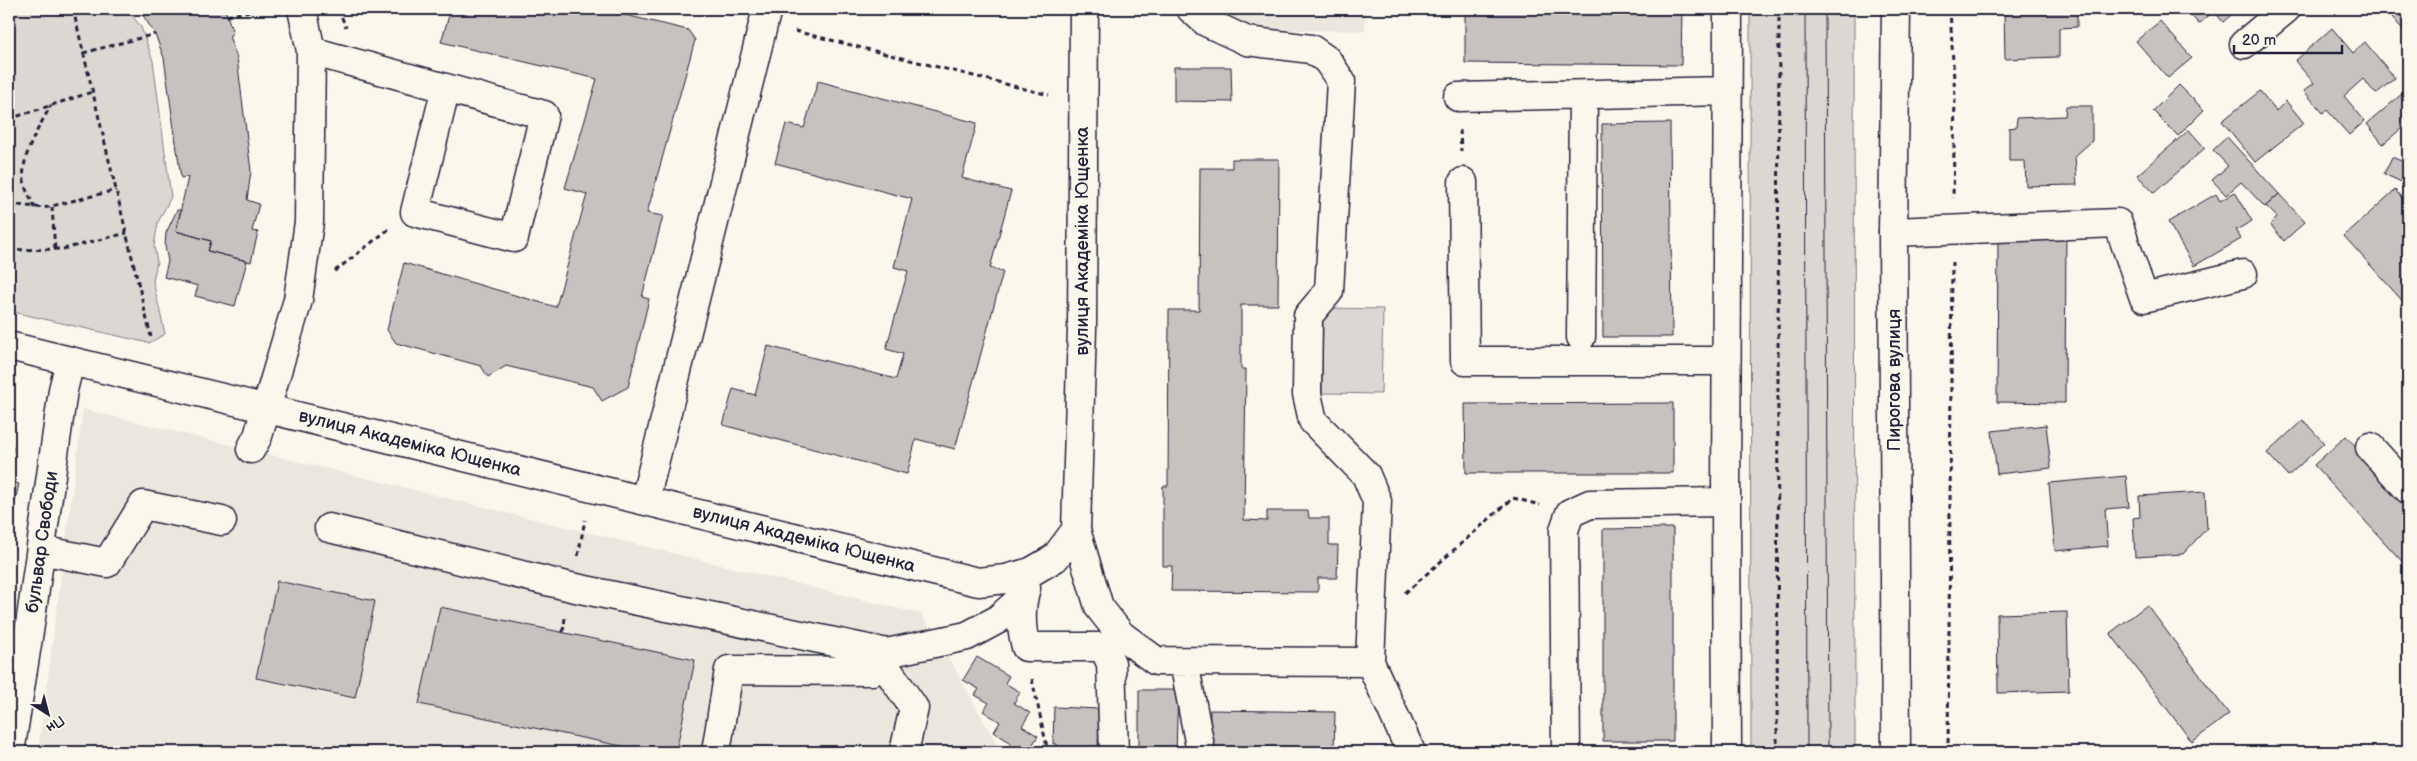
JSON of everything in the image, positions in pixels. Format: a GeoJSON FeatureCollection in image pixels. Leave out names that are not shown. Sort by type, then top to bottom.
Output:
{"type":"FeatureCollection","features":[{"type":"Feature","properties":{"kind":"street"},"geometry":{"type":"LineString","coordinates":[[251,449],[266,408],[298,300],[309,222],[312,51],[302,9]]}},
{"type":"Feature","properties":{"kind":"street","name":"вулиця Академіка Ющенка"},"geometry":{"type":"LineString","coordinates":[[9,346],[978,582],[1006,579],[1027,585],[1055,558],[1076,530],[1082,328],[1084,9]]}},
{"type":"Feature","properties":{"kind":"street"},"geometry":{"type":"LineString","coordinates":[[1191,9],[1206,22],[1246,41],[1311,49],[1327,60],[1341,81],[1329,291],[1308,316],[1307,394],[1313,421],[1366,475],[1376,501],[1370,662],[1411,752]]}},
{"type":"Feature","properties":{"kind":"street"},"geometry":{"type":"LineString","coordinates":[[1727,752],[1726,361],[1728,9]]}},
{"type":"Feature","properties":{"kind":"street","name":"Пирогова вулиця"},"geometry":{"type":"LineString","coordinates":[[1896,9],[1892,232],[1896,752]]}},
{"type":"Feature","properties":{"kind":"street"},"geometry":{"type":"LineString","coordinates":[[2244,44],[2286,9]]}},
{"type":"Feature","properties":{"kind":"street"},"geometry":{"type":"LineString","coordinates":[[645,500],[765,16]]}},
{"type":"Feature","properties":{"kind":"street"},"geometry":{"type":"LineString","coordinates":[[312,51],[544,114],[514,238],[414,212],[446,88]]}},
{"type":"Feature","properties":{"kind":"street"},"geometry":{"type":"LineString","coordinates":[[1458,97],[1727,92]]}},
{"type":"Feature","properties":{"kind":"street"},"geometry":{"type":"LineString","coordinates":[[1581,337],[1583,95]]}},
{"type":"Feature","properties":{"kind":"street"},"geometry":{"type":"LineString","coordinates":[[1463,182],[1465,361],[1726,361]]}},
{"type":"Feature","properties":{"kind":"street"},"geometry":{"type":"LineString","coordinates":[[1892,232],[2118,223],[2144,298],[2243,274]]}},
{"type":"Feature","properties":{"kind":"street","name":"бульвар Свободи"},"geometry":{"type":"LineString","coordinates":[[10,752],[20,623],[41,550],[63,390],[70,362]]}},
{"type":"Feature","properties":{"kind":"street"},"geometry":{"type":"LineString","coordinates":[[2370,447],[2408,489]]}},
{"type":"Feature","properties":{"kind":"street"},"geometry":{"type":"LineString","coordinates":[[1566,752],[1564,530],[1570,513],[1590,504],[1726,502]]}},
{"type":"Feature","properties":{"kind":"street"},"geometry":{"type":"LineString","coordinates":[[41,550],[107,563],[143,505],[222,521]]}},
{"type":"Feature","properties":{"kind":"street"},"geometry":{"type":"LineString","coordinates":[[329,528],[571,587],[884,656],[968,636],[997,620],[1027,585]]}},
{"type":"Feature","properties":{"kind":"street"},"geometry":{"type":"LineString","coordinates":[[1076,530],[1100,607],[1121,634],[1156,661],[1370,662]]}},
{"type":"Feature","properties":{"kind":"street"},"geometry":{"type":"LineString","coordinates":[[1027,585],[1022,628],[1026,647],[1103,647],[1111,663],[1114,752]]}},
{"type":"Feature","properties":{"kind":"street"},"geometry":{"type":"LineString","coordinates":[[716,752],[729,670],[873,671],[884,656]]}},
{"type":"Feature","properties":{"kind":"street"},"geometry":{"type":"LineString","coordinates":[[884,656],[914,708],[904,752]]}},
{"type":"Feature","properties":{"kind":"street"},"geometry":{"type":"LineString","coordinates":[[1184,662],[1201,752]]}},
{"type":"Feature","properties":{"kind":"path"},"geometry":{"type":"LineString","coordinates":[[72,9],[152,337]]}},
{"type":"Feature","properties":{"kind":"path"},"geometry":{"type":"LineString","coordinates":[[227,16],[258,9]]}},
{"type":"Feature","properties":{"kind":"path"},"geometry":{"type":"LineString","coordinates":[[710,9],[765,16],[1049,95]]}},
{"type":"Feature","properties":{"kind":"path"},"geometry":{"type":"LineString","coordinates":[[1777,752],[1778,9]]}},
{"type":"Feature","properties":{"kind":"path"},"geometry":{"type":"LineString","coordinates":[[1948,752],[1952,229],[1955,98],[1950,9]]}},
{"type":"Feature","properties":{"kind":"path"},"geometry":{"type":"LineString","coordinates":[[83,52],[155,34]]}},
{"type":"Feature","properties":{"kind":"path"},"geometry":{"type":"LineString","coordinates":[[9,119],[92,92]]}},
{"type":"Feature","properties":{"kind":"path"},"geometry":{"type":"LineString","coordinates":[[1458,97],[1463,182]]}},
{"type":"Feature","properties":{"kind":"path"},"geometry":{"type":"LineString","coordinates":[[35,208],[25,185],[25,162],[32,142],[52,105]]}},
{"type":"Feature","properties":{"kind":"path"},"geometry":{"type":"LineString","coordinates":[[9,204],[35,208],[52,207],[116,190]]}},
{"type":"Feature","properties":{"kind":"path"},"geometry":{"type":"LineString","coordinates":[[52,207],[55,250]]}},
{"type":"Feature","properties":{"kind":"path"},"geometry":{"type":"LineString","coordinates":[[9,250],[63,250],[126,233]]}},
{"type":"Feature","properties":{"kind":"path"},"geometry":{"type":"LineString","coordinates":[[1371,624],[1513,498],[1570,513]]}},
{"type":"Feature","properties":{"kind":"path"},"geometry":{"type":"LineString","coordinates":[[1026,647],[1048,752]]}},
{"type":"Feature","properties":{"kind":"shaded area"},"geometry":{"type":"Polygon","coordinates":[[[9,9],[127,9],[141,27],[153,61],[171,197],[158,222],[154,246],[157,262],[153,281],[165,334],[149,343],[9,311],[9,9]]]}},
{"type":"Feature","properties":{"kind":"shaded area"},"geometry":{"type":"Polygon","coordinates":[[[1203,9],[1366,9],[1365,31],[1238,29],[1203,9]]]}},
{"type":"Feature","properties":{"kind":"shaded area"},"geometry":{"type":"Polygon","coordinates":[[[1750,9],[1854,9],[1855,752],[1751,752],[1750,9]]]}},
{"type":"Feature","properties":{"kind":"shaded area"},"geometry":{"type":"Polygon","coordinates":[[[1323,308],[1383,309],[1381,394],[1322,393],[1323,308]]]}},
{"type":"Feature","properties":{"kind":"shaded area"},"geometry":{"type":"Polygon","coordinates":[[[83,409],[921,614],[946,653],[1001,752],[38,752],[83,409]]]}},
{"type":"Feature","properties":{"kind":"building"},"geometry":{"type":"Polygon","coordinates":[[[139,9],[225,9],[233,33],[229,36],[237,58],[251,171],[247,200],[259,204],[252,231],[258,232],[251,262],[208,251],[211,241],[176,231],[188,177],[181,178],[164,58],[155,34],[139,9]]]}},
{"type":"Feature","properties":{"kind":"building"},"geometry":{"type":"Polygon","coordinates":[[[451,9],[618,9],[617,13],[688,30],[695,40],[647,213],[663,216],[642,297],[649,299],[628,387],[602,401],[593,387],[506,366],[488,377],[481,366],[396,343],[387,330],[404,263],[556,307],[587,194],[565,188],[597,79],[441,42],[451,9]]]}},
{"type":"Feature","properties":{"kind":"building"},"geometry":{"type":"Polygon","coordinates":[[[1465,9],[1682,9],[1681,65],[1465,63],[1465,9]]]}},
{"type":"Feature","properties":{"kind":"building"},"geometry":{"type":"Polygon","coordinates":[[[2004,9],[2077,9],[2077,27],[2059,28],[2059,57],[2005,59],[2004,9]]]}},
{"type":"Feature","properties":{"kind":"building"},"geometry":{"type":"Polygon","coordinates":[[[2185,9],[2238,9],[2223,22],[2214,11],[2199,24],[2185,9]]]}},
{"type":"Feature","properties":{"kind":"building"},"geometry":{"type":"Polygon","coordinates":[[[2385,9],[2408,9],[2407,34],[2385,9]]]}},
{"type":"Feature","properties":{"kind":"building"},"geometry":{"type":"Polygon","coordinates":[[[2160,21],[2192,58],[2168,78],[2136,41],[2160,21]]]}},
{"type":"Feature","properties":{"kind":"building"},"geometry":{"type":"Polygon","coordinates":[[[2332,28],[2353,53],[2365,42],[2395,78],[2376,94],[2363,79],[2344,96],[2365,121],[2349,135],[2327,110],[2323,113],[2304,91],[2314,83],[2295,61],[2332,28]]]}},
{"type":"Feature","properties":{"kind":"building"},"geometry":{"type":"Polygon","coordinates":[[[1174,67],[1231,67],[1232,102],[1174,101],[1174,67]]]}},
{"type":"Feature","properties":{"kind":"building"},"geometry":{"type":"Polygon","coordinates":[[[818,81],[977,123],[962,178],[1011,191],[990,268],[1003,272],[955,449],[916,439],[907,474],[723,425],[733,389],[755,395],[768,346],[896,379],[903,354],[886,349],[908,271],[894,267],[912,199],[775,163],[786,124],[804,128],[818,81]]]}},
{"type":"Feature","properties":{"kind":"building"},"geometry":{"type":"Polygon","coordinates":[[[2179,85],[2204,110],[2178,136],[2153,111],[2179,85]]]}},
{"type":"Feature","properties":{"kind":"building"},"geometry":{"type":"Polygon","coordinates":[[[2260,91],[2276,111],[2286,101],[2304,123],[2255,162],[2222,121],[2260,91]]]}},
{"type":"Feature","properties":{"kind":"building"},"geometry":{"type":"Polygon","coordinates":[[[2403,93],[2408,100],[2408,123],[2383,144],[2367,124],[2403,93]]]}},
{"type":"Feature","properties":{"kind":"building"},"geometry":{"type":"Polygon","coordinates":[[[2066,106],[2092,106],[2092,141],[2075,156],[2077,185],[2026,186],[2025,161],[2009,161],[2009,128],[2016,127],[2017,118],[2065,116],[2066,106]]]}},
{"type":"Feature","properties":{"kind":"building"},"geometry":{"type":"Polygon","coordinates":[[[1670,123],[1672,337],[1603,337],[1602,124],[1670,123]]]}},
{"type":"Feature","properties":{"kind":"building"},"geometry":{"type":"Polygon","coordinates":[[[2189,130],[2205,148],[2154,193],[2137,175],[2189,130]]]}},
{"type":"Feature","properties":{"kind":"building"},"geometry":{"type":"Polygon","coordinates":[[[2227,137],[2279,194],[2265,207],[2241,182],[2226,195],[2212,180],[2228,166],[2213,150],[2227,137]]]}},
{"type":"Feature","properties":{"kind":"building"},"geometry":{"type":"Polygon","coordinates":[[[2392,157],[2408,164],[2408,185],[2384,174],[2392,157]]]}},
{"type":"Feature","properties":{"kind":"building"},"geometry":{"type":"Polygon","coordinates":[[[1232,159],[1279,159],[1278,305],[1241,305],[1241,369],[1246,369],[1244,520],[1267,521],[1267,511],[1308,511],[1309,518],[1329,518],[1329,545],[1338,545],[1337,578],[1318,578],[1318,592],[1171,591],[1172,566],[1163,566],[1163,486],[1168,486],[1169,310],[1199,310],[1200,168],[1232,168],[1232,159]]]}},
{"type":"Feature","properties":{"kind":"building"},"geometry":{"type":"Polygon","coordinates":[[[2395,190],[2408,205],[2408,307],[2344,236],[2395,190]]]}},
{"type":"Feature","properties":{"kind":"building"},"geometry":{"type":"Polygon","coordinates":[[[2235,192],[2252,221],[2236,230],[2241,239],[2194,266],[2168,222],[2216,194],[2220,201],[2235,192]]]}},
{"type":"Feature","properties":{"kind":"building"},"geometry":{"type":"Polygon","coordinates":[[[2279,194],[2305,222],[2284,241],[2270,224],[2277,217],[2266,206],[2279,194]]]}},
{"type":"Feature","properties":{"kind":"building"},"geometry":{"type":"Polygon","coordinates":[[[177,210],[181,210],[176,231],[211,241],[208,251],[247,261],[235,306],[195,296],[198,286],[164,277],[168,261],[165,246],[166,233],[177,210]]]}},
{"type":"Feature","properties":{"kind":"building"},"geometry":{"type":"Polygon","coordinates":[[[1998,231],[2066,231],[2065,403],[1997,402],[1998,231]]]}},
{"type":"Feature","properties":{"kind":"building"},"geometry":{"type":"Polygon","coordinates":[[[1673,403],[1673,473],[1466,473],[1465,404],[1673,403]]]}},
{"type":"Feature","properties":{"kind":"building"},"geometry":{"type":"Polygon","coordinates":[[[2303,420],[2324,443],[2288,476],[2267,453],[2303,420]]]}},
{"type":"Feature","properties":{"kind":"building"},"geometry":{"type":"Polygon","coordinates":[[[2046,425],[2051,468],[1997,474],[1992,431],[2046,425]]]}},
{"type":"Feature","properties":{"kind":"building"},"geometry":{"type":"Polygon","coordinates":[[[9,434],[13,449],[9,466],[9,434]]]}},
{"type":"Feature","properties":{"kind":"building"},"geometry":{"type":"Polygon","coordinates":[[[2346,436],[2408,503],[2408,568],[2314,465],[2346,436]]]}},
{"type":"Feature","properties":{"kind":"building"},"geometry":{"type":"Polygon","coordinates":[[[2126,476],[2129,507],[2105,509],[2108,546],[2055,551],[2049,483],[2126,476]]]}},
{"type":"Feature","properties":{"kind":"building"},"geometry":{"type":"Polygon","coordinates":[[[9,481],[19,484],[9,527],[9,481]]]}},
{"type":"Feature","properties":{"kind":"building"},"geometry":{"type":"Polygon","coordinates":[[[2205,492],[2207,528],[2183,554],[2135,557],[2133,518],[2140,517],[2139,496],[2205,492]]]}},
{"type":"Feature","properties":{"kind":"building"},"geometry":{"type":"Polygon","coordinates":[[[1673,528],[1673,741],[1603,741],[1603,529],[1673,528]]]}},
{"type":"Feature","properties":{"kind":"building"},"geometry":{"type":"Polygon","coordinates":[[[277,581],[375,601],[355,698],[256,678],[277,581]]]}},
{"type":"Feature","properties":{"kind":"building"},"geometry":{"type":"Polygon","coordinates":[[[2147,605],[2229,714],[2192,742],[2110,633],[2147,605]]]}},
{"type":"Feature","properties":{"kind":"building"},"geometry":{"type":"Polygon","coordinates":[[[440,607],[695,660],[676,752],[650,752],[419,704],[440,607]]]}},
{"type":"Feature","properties":{"kind":"building"},"geometry":{"type":"Polygon","coordinates":[[[2067,612],[2069,691],[1998,693],[1997,614],[2067,612]]]}},
{"type":"Feature","properties":{"kind":"building"},"geometry":{"type":"Polygon","coordinates":[[[977,657],[1009,676],[1005,683],[1020,692],[1014,703],[1030,713],[1022,726],[1038,736],[1028,752],[1011,752],[1007,750],[1011,743],[994,732],[1000,722],[983,711],[989,703],[975,695],[979,689],[963,680],[977,657]]]}},
{"type":"Feature","properties":{"kind":"building"},"geometry":{"type":"Polygon","coordinates":[[[1139,690],[1178,690],[1176,752],[1139,752],[1139,690]]]}},
{"type":"Feature","properties":{"kind":"building"},"geometry":{"type":"Polygon","coordinates":[[[1054,707],[1099,709],[1098,747],[1089,747],[1089,752],[1057,752],[1057,744],[1053,744],[1054,707]]]}},
{"type":"Feature","properties":{"kind":"building"},"geometry":{"type":"Polygon","coordinates":[[[1210,710],[1335,712],[1334,752],[1209,752],[1210,710]]]}},
{"type":"Feature","properties":{"kind":"building"},"geometry":{"type":"Polygon","coordinates":[[[1334,748],[1352,748],[1352,752],[1334,752],[1334,748]]]}},
{"type":"Feature","properties":{"kind":"tram line"},"geometry":{"type":"LineString","coordinates":[[1805,9],[1807,752]]}},
{"type":"Feature","properties":{"kind":"tram line"},"geometry":{"type":"LineString","coordinates":[[1825,9],[1828,752]]}}]}
